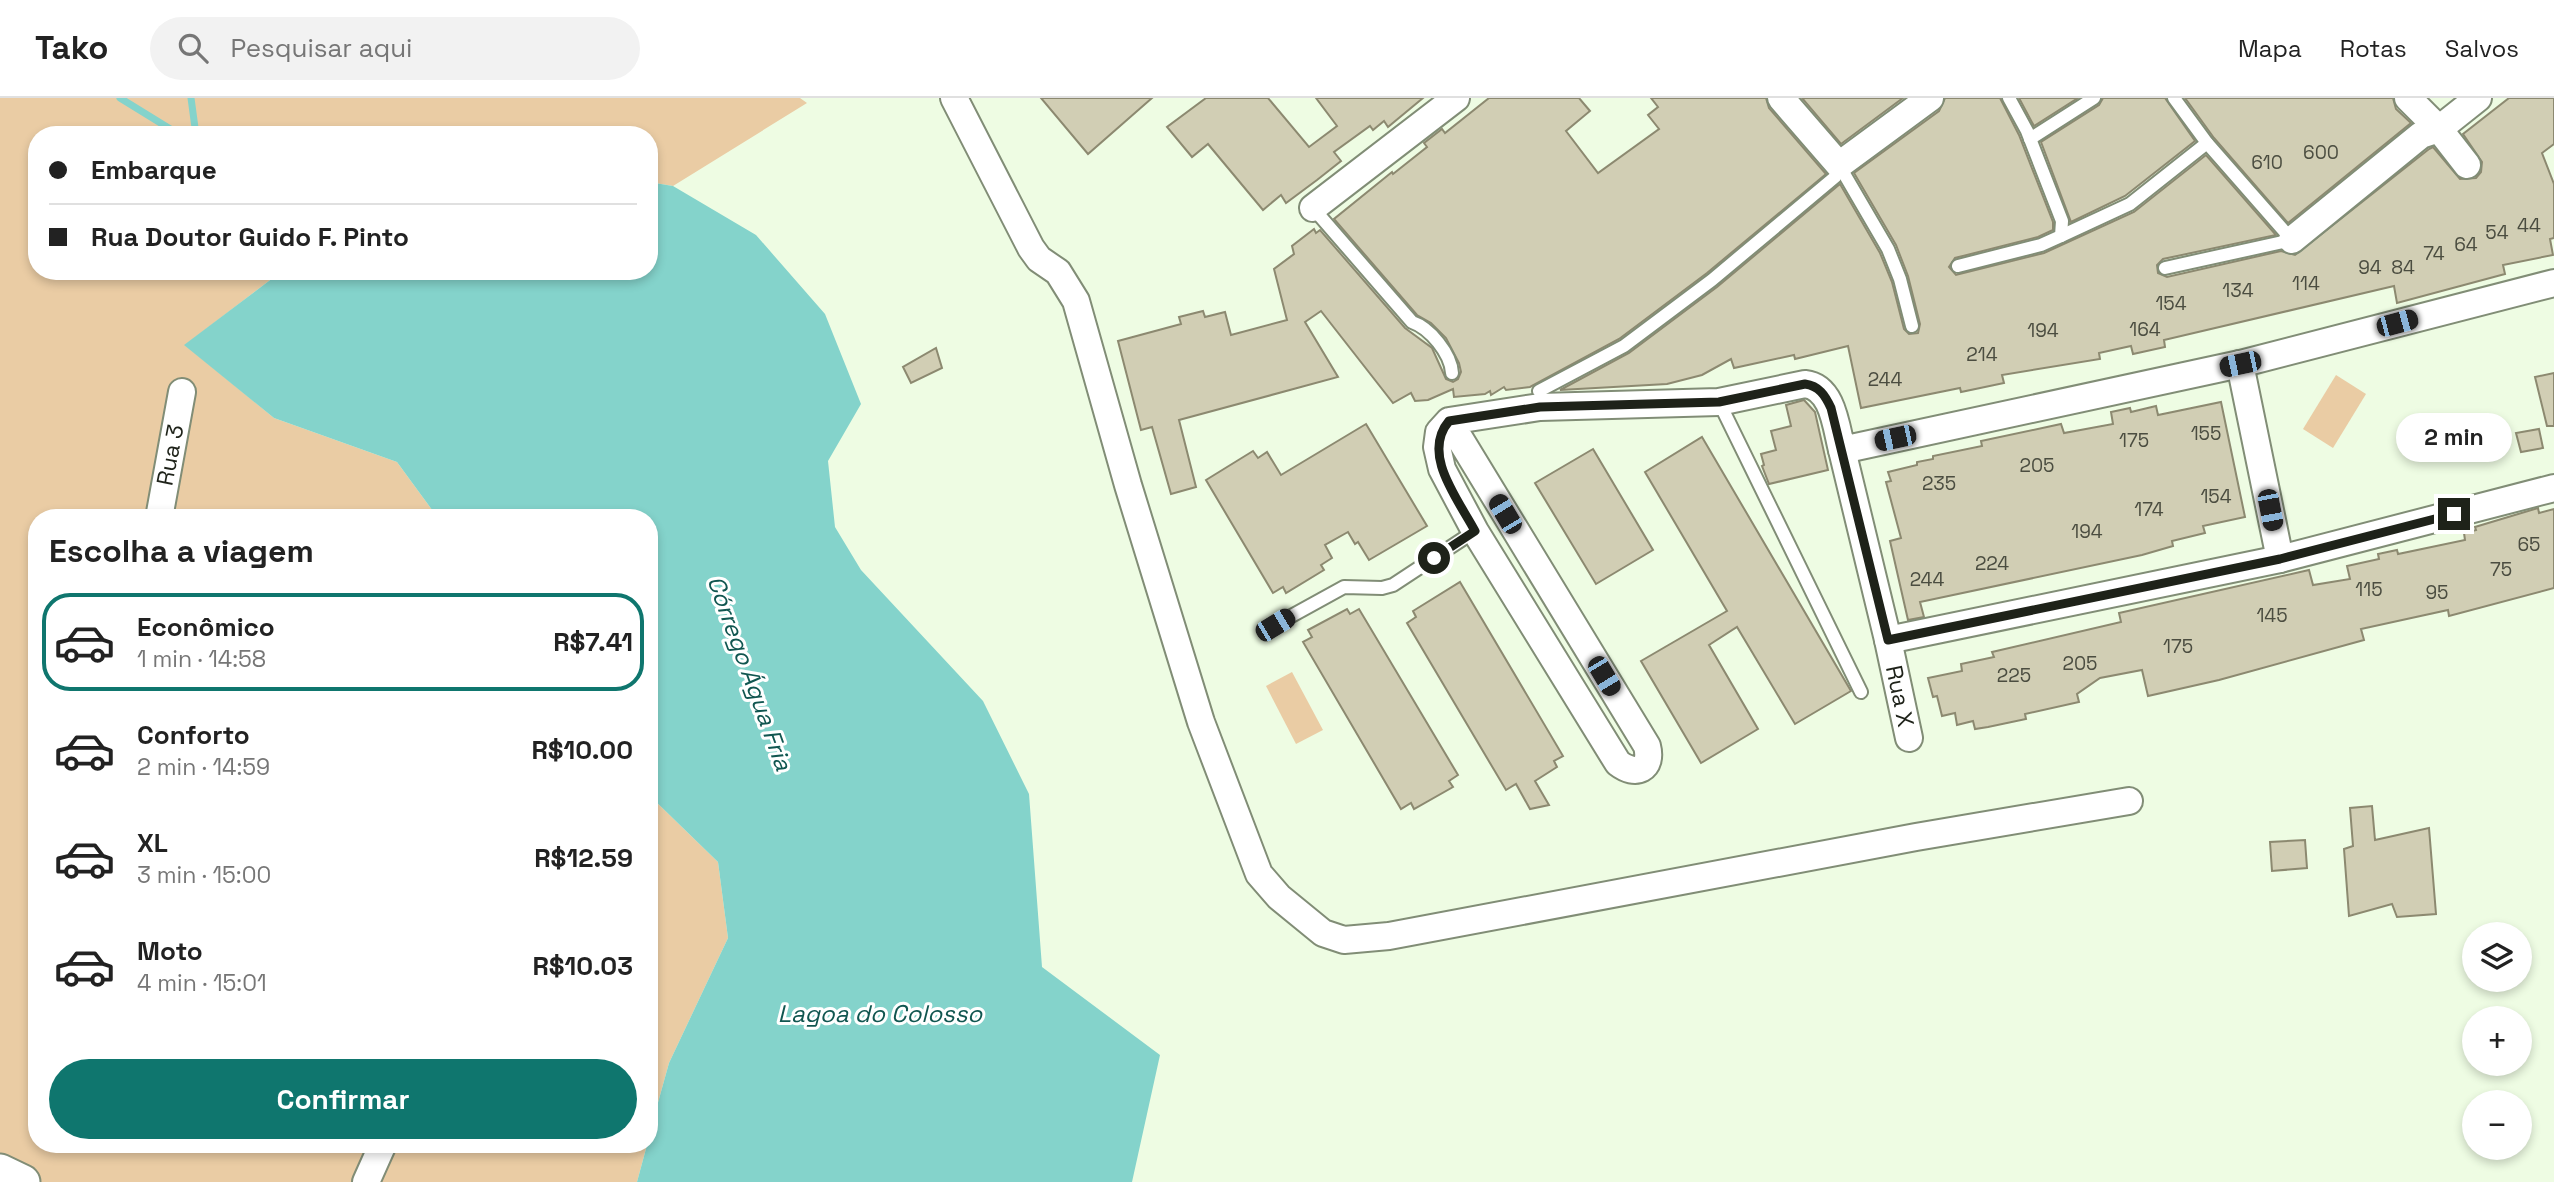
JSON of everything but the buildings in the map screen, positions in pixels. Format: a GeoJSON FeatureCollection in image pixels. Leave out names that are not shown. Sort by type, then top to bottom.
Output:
{"type":"FeatureCollection","features":[{"type":"Feature","properties":{"kind":"street"},"geometry":{"type":"LineString","coordinates":[[954,98],[1031,248],[1039,259],[1058,272],[1076,300],[1128,485],[1201,722],[1247,848],[1259,874],[1279,897],[1323,933],[1344,940],[1390,936],[1916,837],[2129,801]]}},
{"type":"Feature","properties":{"kind":"street"},"geometry":{"type":"LineString","coordinates":[[1313,208],[1456,98]]}},
{"type":"Feature","properties":{"kind":"street"},"geometry":{"type":"LineString","coordinates":[[1782,98],[1839,165],[1930,98]]}},
{"type":"Feature","properties":{"kind":"street"},"geometry":{"type":"LineString","coordinates":[[2409,98],[2440,129],[2468,165]]}},
{"type":"Feature","properties":{"kind":"street"},"geometry":{"type":"LineString","coordinates":[[2292,240],[2421,135],[2440,129],[2478,98]]}},
{"type":"Feature","properties":{"kind":"street"},"geometry":{"type":"LineString","coordinates":[[1842,450],[2240,364],[2554,283]]}},
{"type":"Feature","properties":{"kind":"street"},"geometry":{"type":"LineString","coordinates":[[2240,364],[2280,559]]}},
{"type":"Feature","properties":{"kind":"street","name":"Rua X"},"geometry":{"type":"LineString","coordinates":[[1719,402],[1805,384],[1814,385],[1826,398],[1842,450],[1909,738]]}},
{"type":"Feature","properties":{"kind":"street","name":"Rua 3"},"geometry":{"type":"LineString","coordinates":[[161,509],[182,392]]}},
{"type":"Feature","properties":{"kind":"street"},"geometry":{"type":"LineString","coordinates":[[1449,421],[1647,746],[1649,756],[1646,765],[1636,771],[1627,770],[1618,763],[1475,531],[1442,469],[1437,447],[1439,432],[1449,421],[1540,399],[1719,402]]}},
{"type":"Feature","properties":{"kind":"street"},"geometry":{"type":"LineString","coordinates":[[1888,640],[2280,559],[2554,488]]}},
{"type":"Feature","properties":{"kind":"street"},"geometry":{"type":"LineString","coordinates":[[366,1182],[379,1153]]}},
{"type":"Feature","properties":{"kind":"street"},"geometry":{"type":"LineString","coordinates":[[0,1171],[23,1182]]}},
{"type":"Feature","properties":{"kind":"lane"},"geometry":{"type":"LineString","coordinates":[[2009,98],[2030,139],[2055,203],[2063,225],[2061,236]]}},
{"type":"Feature","properties":{"kind":"lane"},"geometry":{"type":"LineString","coordinates":[[2030,139],[2094,98]]}},
{"type":"Feature","properties":{"kind":"lane"},"geometry":{"type":"LineString","coordinates":[[2165,268],[2292,240],[2207,143],[2174,98]]}},
{"type":"Feature","properties":{"kind":"lane"},"geometry":{"type":"LineString","coordinates":[[1958,266],[2041,246],[2130,204],[2207,143]]}},
{"type":"Feature","properties":{"kind":"lane"},"geometry":{"type":"LineString","coordinates":[[1839,165],[1888,249],[1900,279],[1912,326]]}},
{"type":"Feature","properties":{"kind":"lane"},"geometry":{"type":"LineString","coordinates":[[1540,399],[1624,346],[1712,280],[1835,177],[1839,165]]}},
{"type":"Feature","properties":{"kind":"lane"},"geometry":{"type":"LineString","coordinates":[[1313,208],[1412,323],[1422,326],[1451,363],[1452,373]]}},
{"type":"Feature","properties":{"kind":"lane"},"geometry":{"type":"LineString","coordinates":[[1719,402],[1861,692]]}},
{"type":"Feature","properties":{"kind":"lane"},"geometry":{"type":"LineString","coordinates":[[1275,625],[1344,587],[1382,588],[1392,585],[1475,531]]}},
{"type":"Feature","properties":{"kind":"shaded area"},"geometry":{"type":"Polygon","coordinates":[[[0,98],[800,98],[807,103],[673,186],[658,184],[658,126],[28,126],[28,280],[270,280],[185,345],[274,418],[397,462],[431,509],[28,509],[28,1153],[645,1153],[637,1182],[0,1182],[0,98]]]}},
{"type":"Feature","properties":{"kind":"shaded area"},"geometry":{"type":"Polygon","coordinates":[[[2336,375],[2366,394],[2333,448],[2303,429],[2336,375]]]}},
{"type":"Feature","properties":{"kind":"shaded area"},"geometry":{"type":"Polygon","coordinates":[[[1292,672],[1323,730],[1296,744],[1266,686],[1292,672]]]}},
{"type":"Feature","properties":{"kind":"shaded area"},"geometry":{"type":"Polygon","coordinates":[[[658,804],[718,862],[728,938],[669,1063],[658,1103],[658,804]]]}},
{"type":"Feature","properties":{"kind":"water","name":"Lagoa do Colosso"},"geometry":{"type":"Polygon","coordinates":[[[658,184],[673,186],[756,235],[825,314],[861,404],[828,461],[835,527],[861,570],[983,701],[1029,794],[1042,967],[1160,1055],[1132,1182],[637,1182],[645,1153],[658,1153],[658,1103],[669,1063],[728,938],[718,862],[658,804],[658,509],[431,509],[397,462],[274,418],[184,345],[270,280],[658,280],[658,184]]]}},
{"type":"Feature","properties":{"kind":"waterway","name":"Córrego Água Fria"},"geometry":{"type":"LineString","coordinates":[[120,98],[165,126]]}},
{"type":"Feature","properties":{"kind":"waterway"},"geometry":{"type":"LineString","coordinates":[[191,98],[195,126]]}},
{"type":"Feature","properties":{"kind":"route"},"geometry":{"type":"LineString","coordinates":[[1434,558],[1475,531],[1442,469],[1437,447],[1439,432],[1449,421],[1540,407],[1606,403],[1719,402],[1805,384],[1814,385],[1831,408],[1888,640],[2280,559],[2454,514]]}}]}
